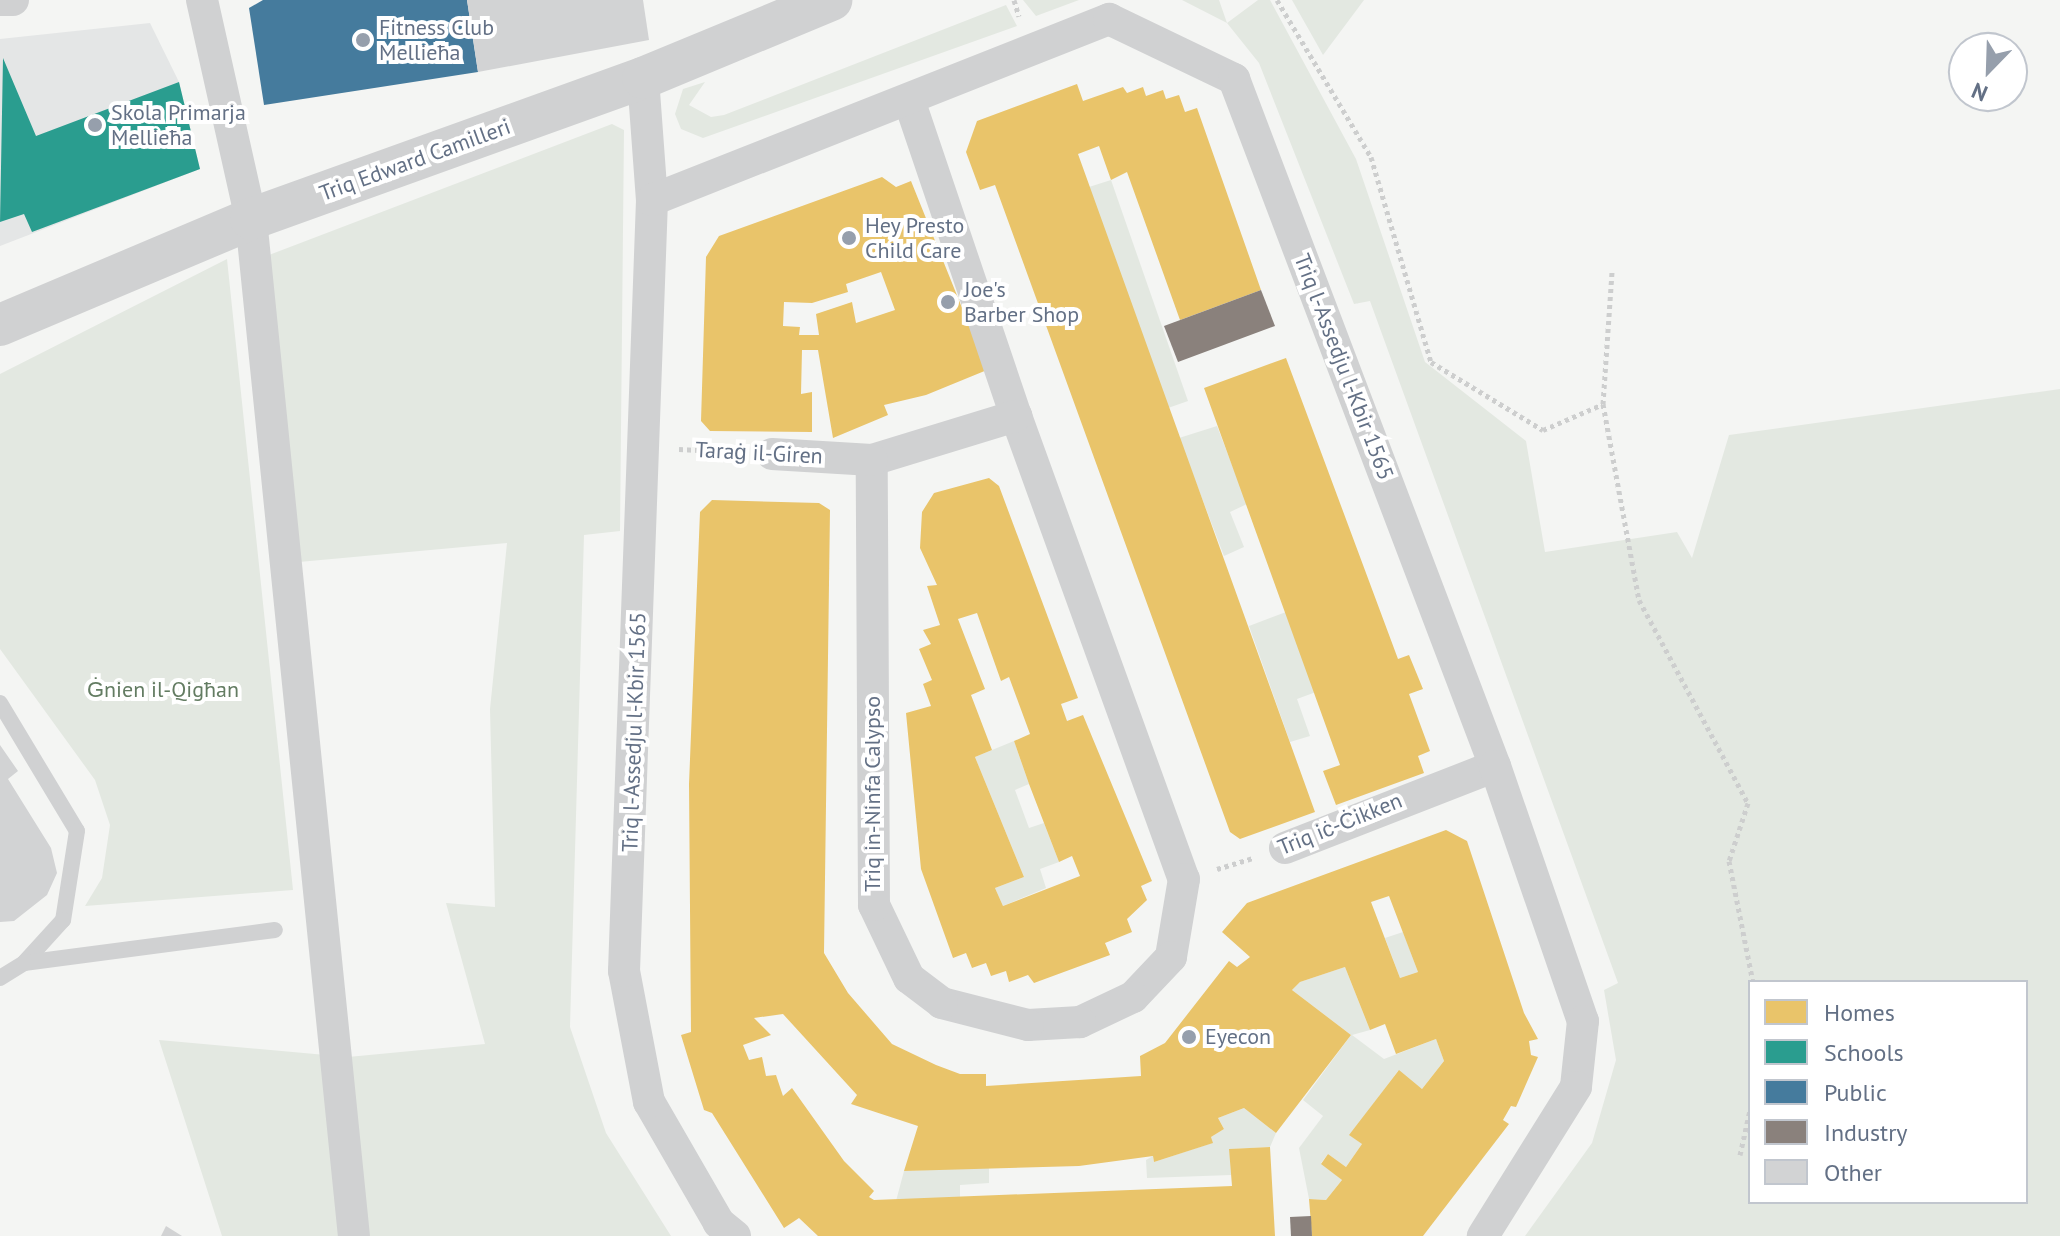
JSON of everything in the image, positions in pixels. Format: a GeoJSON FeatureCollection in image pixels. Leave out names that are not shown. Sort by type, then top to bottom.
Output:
{"type":"FeatureCollection","features":[{"type":"Feature","properties":{"kind":"street"},"geometry":{"type":"LineString","coordinates":[[0,0],[13,0]]}},
{"type":"Feature","properties":{"kind":"street"},"geometry":{"type":"LineString","coordinates":[[202,0],[251,219],[354,1236]]}},
{"type":"Feature","properties":{"kind":"street","name":"Triq Edward Camilleri"},"geometry":{"type":"LineString","coordinates":[[0,325],[251,219],[643,78],[831,0]]}},
{"type":"Feature","properties":{"kind":"street","name":"Triq l-Assedju l-Kbir 1565"},"geometry":{"type":"LineString","coordinates":[[652,200],[1109,19],[1234,79],[1495,766],[1583,1021],[1576,1087],[1483,1236]]}},
{"type":"Feature","properties":{"kind":"street","name":"Triq l-Assedju l-Kbir 1565"},"geometry":{"type":"LineString","coordinates":[[643,78],[652,200],[646,447],[624,971],[649,1102],[719,1223],[735,1236]]}},
{"type":"Feature","properties":{"kind":"street","name":"Triq in-Ninfa Calypso"},"geometry":{"type":"LineString","coordinates":[[872,460],[874,905],[909,978],[942,1003],[983,1016],[1028,1025],[1080,1022],[1133,997],[1171,957],[1184,879],[1016,416],[909,100]]}},
{"type":"Feature","properties":{"kind":"street"},"geometry":{"type":"LineString","coordinates":[[872,460],[1016,416]]}},
{"type":"Feature","properties":{"kind":"street","name":"Taraġ il-Giren"},"geometry":{"type":"LineString","coordinates":[[772,454],[872,460]]}},
{"type":"Feature","properties":{"kind":"street","name":"Triq iċ-Ċikken"},"geometry":{"type":"LineString","coordinates":[[1285,848],[1495,766]]}},
{"type":"Feature","properties":{"kind":"lane"},"geometry":{"type":"LineString","coordinates":[[0,703],[77,831],[63,920],[24,963],[0,978]]}},
{"type":"Feature","properties":{"kind":"lane"},"geometry":{"type":"LineString","coordinates":[[24,963],[275,930]]}},
{"type":"Feature","properties":{"kind":"path"},"geometry":{"type":"LineString","coordinates":[[1277,0],[1371,157],[1431,362],[1543,430],[1603,404]]}},
{"type":"Feature","properties":{"kind":"path"},"geometry":{"type":"LineString","coordinates":[[1612,272],[1603,404],[1639,600],[1748,803],[1729,861],[1753,980]]}},
{"type":"Feature","properties":{"kind":"path","name":"Taraġ il-Giren"},"geometry":{"type":"LineString","coordinates":[[646,447],[772,454]]}},
{"type":"Feature","properties":{"kind":"path","name":"Triq iċ-Ċikken"},"geometry":{"type":"LineString","coordinates":[[1184,879],[1285,848]]}},
{"type":"Feature","properties":{"kind":"path"},"geometry":{"type":"LineString","coordinates":[[1740,1155],[1748,1119]]}},
{"type":"Feature","properties":{"kind":"shaded area","name":"Skola Primarja Mellieħa"},"geometry":{"type":"Polygon","coordinates":[[[150,23],[179,82],[200,169],[0,246],[0,39],[150,23]]]}},
{"type":"Feature","properties":{"kind":"green space"},"geometry":{"type":"Polygon","coordinates":[[[1023,0],[1079,0],[1036,16],[1023,0]]]}},
{"type":"Feature","properties":{"kind":"green space"},"geometry":{"type":"Polygon","coordinates":[[[1182,0],[1219,0],[1227,23],[1182,0]]]}},
{"type":"Feature","properties":{"kind":"green space"},"geometry":{"type":"Polygon","coordinates":[[[1258,0],[1270,0],[1356,159],[1425,362],[1526,441],[1545,552],[1677,532],[1692,558],[1729,435],[2060,389],[2060,1236],[1525,1236],[1592,1143],[1616,1060],[1604,990],[1618,983],[1370,301],[1354,304],[1259,63],[1227,23],[1258,0]]]}},
{"type":"Feature","properties":{"kind":"green space"},"geometry":{"type":"Polygon","coordinates":[[[1292,0],[1364,0],[1323,55],[1292,0]]]}},
{"type":"Feature","properties":{"kind":"green space"},"geometry":{"type":"Polygon","coordinates":[[[1006,5],[1017,26],[703,138],[681,129],[675,114],[683,89],[705,82],[689,105],[711,117],[724,115],[1006,5]]]}},
{"type":"Feature","properties":{"kind":"green space"},"geometry":{"type":"Polygon","coordinates":[[[612,124],[624,130],[620,531],[584,535],[570,1027],[606,1133],[671,1236],[222,1236],[159,1040],[348,1057],[485,1044],[446,903],[495,907],[490,709],[507,543],[299,562],[269,255],[612,124]]]}},
{"type":"Feature","properties":{"kind":"green space"},"geometry":{"type":"Polygon","coordinates":[[[1111,180],[1188,401],[1168,408],[1089,187],[1111,180]]]}},
{"type":"Feature","properties":{"kind":"green space","name":"Ġnien il-Qigħan"},"geometry":{"type":"Polygon","coordinates":[[[227,259],[293,890],[85,906],[102,878],[110,825],[95,780],[0,649],[0,374],[227,259]]]}},
{"type":"Feature","properties":{"kind":"green space"},"geometry":{"type":"Polygon","coordinates":[[[1217,426],[1247,504],[1230,512],[1244,547],[1224,556],[1179,438],[1217,426]]]}},
{"type":"Feature","properties":{"kind":"green space"},"geometry":{"type":"Polygon","coordinates":[[[1286,612],[1316,692],[1297,699],[1310,736],[1290,742],[1249,626],[1286,612]]]}},
{"type":"Feature","properties":{"kind":"green space"},"geometry":{"type":"Polygon","coordinates":[[[1014,741],[1029,784],[1015,790],[1029,828],[1044,823],[1059,862],[1040,869],[1046,888],[1003,906],[995,888],[1024,877],[975,757],[1014,741]]]}},
{"type":"Feature","properties":{"kind":"green space"},"geometry":{"type":"Polygon","coordinates":[[[1403,932],[1418,972],[1400,978],[1385,938],[1403,932]]]}},
{"type":"Feature","properties":{"kind":"green space"},"geometry":{"type":"Polygon","coordinates":[[[1345,967],[1370,1030],[1352,1035],[1384,1059],[1436,1039],[1444,1061],[1422,1089],[1398,1071],[1350,1135],[1362,1144],[1346,1167],[1328,1154],[1321,1163],[1342,1180],[1326,1200],[1309,1199],[1299,1148],[1323,1116],[1303,1100],[1351,1035],[1292,990],[1300,982],[1345,967]]]}},
{"type":"Feature","properties":{"kind":"green space"},"geometry":{"type":"Polygon","coordinates":[[[1244,1108],[1276,1133],[1270,1147],[1230,1149],[1231,1175],[1147,1178],[1146,1160],[1153,1156],[1154,1162],[1212,1143],[1211,1137],[1224,1129],[1218,1118],[1244,1108]]]}},
{"type":"Feature","properties":{"kind":"green space"},"geometry":{"type":"Polygon","coordinates":[[[989,1167],[989,1183],[960,1185],[960,1198],[896,1201],[904,1171],[989,1167]]]}},
{"type":"Feature","properties":{"kind":"building: Homes"},"geometry":{"type":"Polygon","coordinates":[[[1077,84],[1083,101],[1123,87],[1127,93],[1143,87],[1146,96],[1163,90],[1166,99],[1179,95],[1185,112],[1197,108],[1261,290],[1180,320],[1127,172],[1111,180],[1099,146],[1078,154],[1315,812],[1240,839],[1230,832],[995,185],[980,190],[966,152],[977,121],[1077,84]]]}},
{"type":"Feature","properties":{"kind":"building: Homes"},"geometry":{"type":"Polygon","coordinates":[[[882,177],[896,187],[911,181],[987,370],[926,395],[884,405],[888,415],[833,438],[818,350],[802,350],[801,394],[812,392],[812,432],[710,431],[701,421],[706,257],[719,236],[882,177]],[[881,272],[846,284],[848,292],[812,303],[784,302],[783,326],[800,327],[799,335],[819,335],[816,314],[852,302],[856,323],[895,310],[881,272]]]}},
{"type":"Feature","properties":{"kind":"building: Homes"},"geometry":{"type":"Polygon","coordinates":[[[1286,358],[1398,659],[1409,655],[1423,689],[1409,694],[1430,751],[1418,756],[1424,773],[1336,805],[1323,771],[1340,765],[1204,388],[1286,358]]]}},
{"type":"Feature","properties":{"kind":"building: Homes"},"geometry":{"type":"Polygon","coordinates":[[[989,478],[999,486],[1078,698],[1061,704],[1067,721],[1083,715],[1152,881],[1141,886],[1147,900],[1127,919],[1132,932],[1105,943],[1110,955],[1034,983],[1028,975],[1009,982],[1006,971],[991,976],[986,963],[972,968],[966,953],[953,958],[921,869],[906,713],[931,706],[923,684],[932,680],[919,649],[931,644],[923,630],[940,625],[927,586],[937,585],[920,548],[922,512],[934,493],[989,478]],[[977,613],[958,619],[985,689],[971,695],[992,750],[975,757],[1024,877],[995,888],[1003,906],[1080,876],[1072,856],[1059,862],[1014,741],[1030,734],[1009,677],[1001,681],[977,613]]]}},
{"type":"Feature","properties":{"kind":"building: Homes"},"geometry":{"type":"Polygon","coordinates":[[[712,500],[819,503],[830,510],[824,953],[848,993],[892,1044],[936,1065],[960,1074],[986,1074],[986,1086],[1141,1076],[1140,1056],[1165,1043],[1229,961],[1237,967],[1250,957],[1222,932],[1247,903],[1446,830],[1467,841],[1524,1013],[1538,1039],[1529,1041],[1531,1055],[1538,1057],[1516,1107],[1511,1106],[1503,1120],[1509,1124],[1423,1236],[1312,1236],[1309,1199],[1326,1200],[1342,1180],[1321,1164],[1328,1154],[1346,1167],[1362,1144],[1349,1135],[1399,1070],[1422,1089],[1444,1061],[1436,1039],[1396,1054],[1385,1024],[1370,1030],[1345,967],[1300,982],[1292,990],[1351,1035],[1276,1133],[1244,1108],[1218,1118],[1224,1129],[1211,1137],[1213,1143],[1154,1162],[1153,1156],[1079,1166],[904,1171],[918,1126],[851,1104],[857,1095],[783,1014],[754,1018],[771,1035],[743,1045],[749,1060],[762,1057],[766,1076],[776,1075],[783,1096],[792,1088],[844,1161],[874,1191],[869,1197],[874,1200],[1232,1186],[1229,1149],[1270,1147],[1275,1236],[818,1236],[799,1218],[784,1228],[712,1113],[704,1110],[681,1035],[691,1032],[689,784],[700,512],[712,500]],[[1389,896],[1371,902],[1400,978],[1418,972],[1389,896]]]}},
{"type":"Feature","properties":{"kind":"building: Schools"},"geometry":{"type":"Polygon","coordinates":[[[3,58],[36,136],[179,82],[200,169],[32,232],[24,214],[0,222],[3,58]]]}},
{"type":"Feature","properties":{"kind":"building: Public","name":"Fitness Club Mellieħa"},"geometry":{"type":"Polygon","coordinates":[[[263,0],[467,0],[478,72],[264,105],[249,8],[263,0]]]}},
{"type":"Feature","properties":{"kind":"building: Industry"},"geometry":{"type":"Polygon","coordinates":[[[1261,290],[1275,326],[1178,362],[1164,326],[1261,290]]]}},
{"type":"Feature","properties":{"kind":"building: Industry"},"geometry":{"type":"Polygon","coordinates":[[[1311,1216],[1312,1236],[1291,1236],[1290,1217],[1311,1216]]]}},
{"type":"Feature","properties":{"kind":"building: Other"},"geometry":{"type":"Polygon","coordinates":[[[467,0],[643,0],[649,40],[478,72],[467,0]]]}},
{"type":"Feature","properties":{"kind":"building: Other"},"geometry":{"type":"Polygon","coordinates":[[[0,745],[18,771],[8,779],[51,848],[57,873],[47,895],[14,921],[0,922],[0,745]]]}},
{"type":"Feature","properties":{"kind":"building: Other"},"geometry":{"type":"Polygon","coordinates":[[[166,1226],[182,1236],[161,1236],[166,1226]]]}},
{"type":"Feature","properties":{"kind":"place","name":"Fitness Club Mellieħa"},"geometry":{"type":"Point","coordinates":[363,40]}},
{"type":"Feature","properties":{"kind":"place","name":"Skola Primarja Mellieħa"},"geometry":{"type":"Point","coordinates":[95,125]}},
{"type":"Feature","properties":{"kind":"place","name":"Hey Presto Child Care"},"geometry":{"type":"Point","coordinates":[849,238]}},
{"type":"Feature","properties":{"kind":"place","name":"Joe's Barber Shop"},"geometry":{"type":"Point","coordinates":[948,302]}},
{"type":"Feature","properties":{"kind":"place","name":"Eyecon"},"geometry":{"type":"Point","coordinates":[1189,1037]}}]}
